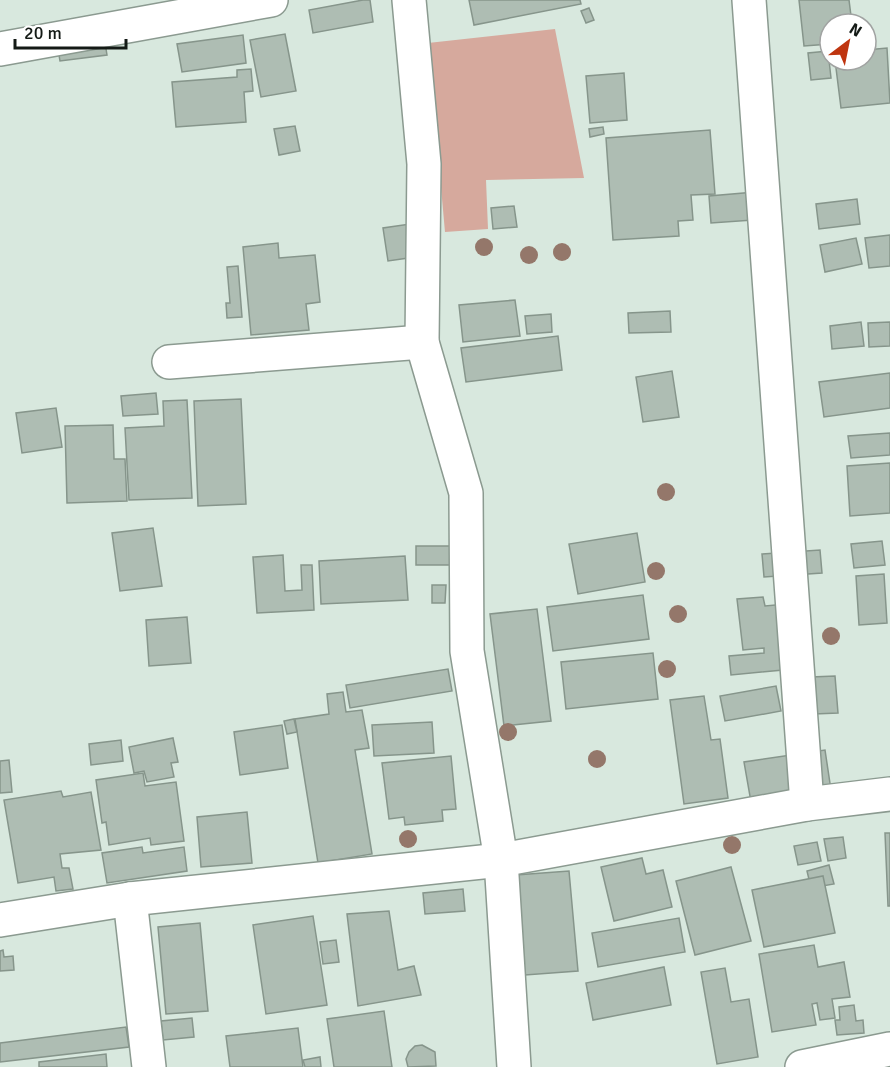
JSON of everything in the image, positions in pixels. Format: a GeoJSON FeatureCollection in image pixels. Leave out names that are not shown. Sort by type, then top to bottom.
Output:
{"type":"FeatureCollection","features":[{"type":"Feature","properties":{"kind":"street"},"geometry":{"type":"LineString","coordinates":[[0,49],[271,0]]}},
{"type":"Feature","properties":{"kind":"street"},"geometry":{"type":"LineString","coordinates":[[409,0],[424,164],[422,342],[466,493],[467,651],[501,860],[514,1067]]}},
{"type":"Feature","properties":{"kind":"street"},"geometry":{"type":"LineString","coordinates":[[749,0],[807,804]]}},
{"type":"Feature","properties":{"kind":"street"},"geometry":{"type":"LineString","coordinates":[[169,362],[422,342]]}},
{"type":"Feature","properties":{"kind":"street"},"geometry":{"type":"LineString","coordinates":[[0,920],[130,899],[501,860],[807,804],[890,794]]}},
{"type":"Feature","properties":{"kind":"street"},"geometry":{"type":"LineString","coordinates":[[130,899],[148,1067]]}},
{"type":"Feature","properties":{"kind":"street"},"geometry":{"type":"LineString","coordinates":[[802,1067],[890,1049]]}},
{"type":"Feature","properties":{"kind":"shaded area"},"geometry":{"type":"Polygon","coordinates":[[[555,29],[584,178],[486,180],[488,229],[445,232],[428,43],[555,29]]]}},
{"type":"Feature","properties":{"kind":"building"},"geometry":{"type":"Polygon","coordinates":[[[370,0],[373,22],[313,33],[309,10],[370,0]]]}},
{"type":"Feature","properties":{"kind":"building"},"geometry":{"type":"Polygon","coordinates":[[[469,0],[580,0],[581,4],[474,25],[469,0]]]}},
{"type":"Feature","properties":{"kind":"building"},"geometry":{"type":"Polygon","coordinates":[[[799,0],[849,0],[850,12],[818,12],[818,45],[804,46],[799,0]]]}},
{"type":"Feature","properties":{"kind":"building"},"geometry":{"type":"Polygon","coordinates":[[[589,8],[594,20],[586,23],[581,11],[589,8]]]}},
{"type":"Feature","properties":{"kind":"building"},"geometry":{"type":"Polygon","coordinates":[[[285,34],[296,91],[261,97],[250,40],[285,34]]]}},
{"type":"Feature","properties":{"kind":"building"},"geometry":{"type":"Polygon","coordinates":[[[243,35],[246,63],[182,72],[177,44],[243,35]]]}},
{"type":"Feature","properties":{"kind":"building"},"geometry":{"type":"Polygon","coordinates":[[[104,36],[107,55],[60,61],[57,43],[104,36]]]}},
{"type":"Feature","properties":{"kind":"building"},"geometry":{"type":"Polygon","coordinates":[[[887,48],[890,103],[841,108],[836,72],[878,72],[878,49],[887,48]]]}},
{"type":"Feature","properties":{"kind":"building"},"geometry":{"type":"Polygon","coordinates":[[[818,52],[818,72],[830,72],[831,78],[811,80],[808,53],[818,52]]]}},
{"type":"Feature","properties":{"kind":"building"},"geometry":{"type":"Polygon","coordinates":[[[251,69],[253,91],[244,92],[246,122],[176,127],[172,82],[237,77],[237,70],[251,69]]]}},
{"type":"Feature","properties":{"kind":"building"},"geometry":{"type":"Polygon","coordinates":[[[624,73],[627,120],[590,123],[586,76],[624,73]]]}},
{"type":"Feature","properties":{"kind":"building"},"geometry":{"type":"Polygon","coordinates":[[[295,126],[300,151],[279,155],[274,129],[295,126]]]}},
{"type":"Feature","properties":{"kind":"building"},"geometry":{"type":"Polygon","coordinates":[[[603,127],[604,134],[590,137],[589,129],[603,127]]]}},
{"type":"Feature","properties":{"kind":"building"},"geometry":{"type":"Polygon","coordinates":[[[710,130],[715,194],[691,195],[693,220],[678,221],[679,236],[613,240],[606,138],[710,130]]]}},
{"type":"Feature","properties":{"kind":"building"},"geometry":{"type":"Polygon","coordinates":[[[778,190],[780,218],[711,223],[709,196],[778,190]]]}},
{"type":"Feature","properties":{"kind":"building"},"geometry":{"type":"Polygon","coordinates":[[[857,199],[860,224],[819,229],[816,204],[857,199]]]}},
{"type":"Feature","properties":{"kind":"building"},"geometry":{"type":"Polygon","coordinates":[[[514,206],[517,227],[493,229],[491,208],[514,206]]]}},
{"type":"Feature","properties":{"kind":"building"},"geometry":{"type":"Polygon","coordinates":[[[410,224],[415,257],[388,261],[383,228],[410,224]]]}},
{"type":"Feature","properties":{"kind":"building"},"geometry":{"type":"Polygon","coordinates":[[[890,235],[890,266],[869,268],[865,238],[890,235]]]}},
{"type":"Feature","properties":{"kind":"building"},"geometry":{"type":"Polygon","coordinates":[[[856,238],[862,264],[825,272],[820,245],[856,238]]]}},
{"type":"Feature","properties":{"kind":"building"},"geometry":{"type":"Polygon","coordinates":[[[278,243],[279,258],[315,255],[320,302],[306,304],[309,330],[251,335],[243,247],[278,243]]]}},
{"type":"Feature","properties":{"kind":"building"},"geometry":{"type":"Polygon","coordinates":[[[238,266],[242,317],[227,318],[226,303],[230,303],[227,267],[238,266]]]}},
{"type":"Feature","properties":{"kind":"building"},"geometry":{"type":"Polygon","coordinates":[[[515,300],[520,336],[463,342],[459,305],[515,300]]]}},
{"type":"Feature","properties":{"kind":"building"},"geometry":{"type":"Polygon","coordinates":[[[670,311],[671,332],[629,333],[628,313],[670,311]]]}},
{"type":"Feature","properties":{"kind":"building"},"geometry":{"type":"Polygon","coordinates":[[[551,314],[552,332],[527,334],[525,316],[551,314]]]}},
{"type":"Feature","properties":{"kind":"building"},"geometry":{"type":"Polygon","coordinates":[[[861,322],[864,346],[832,349],[830,326],[861,322]]]}},
{"type":"Feature","properties":{"kind":"building"},"geometry":{"type":"Polygon","coordinates":[[[890,322],[890,346],[869,347],[868,323],[890,322]]]}},
{"type":"Feature","properties":{"kind":"building"},"geometry":{"type":"Polygon","coordinates":[[[558,336],[562,370],[466,382],[461,348],[558,336]]]}},
{"type":"Feature","properties":{"kind":"building"},"geometry":{"type":"Polygon","coordinates":[[[672,371],[679,417],[643,422],[636,377],[672,371]]]}},
{"type":"Feature","properties":{"kind":"building"},"geometry":{"type":"Polygon","coordinates":[[[890,373],[890,408],[824,417],[819,382],[890,373]]]}},
{"type":"Feature","properties":{"kind":"building"},"geometry":{"type":"Polygon","coordinates":[[[156,393],[158,414],[123,416],[121,396],[156,393]]]}},
{"type":"Feature","properties":{"kind":"building"},"geometry":{"type":"Polygon","coordinates":[[[241,399],[246,504],[198,506],[194,401],[241,399]]]}},
{"type":"Feature","properties":{"kind":"building"},"geometry":{"type":"Polygon","coordinates":[[[187,400],[192,498],[129,500],[125,428],[164,426],[163,401],[187,400]]]}},
{"type":"Feature","properties":{"kind":"building"},"geometry":{"type":"Polygon","coordinates":[[[56,408],[62,447],[22,453],[16,413],[56,408]]]}},
{"type":"Feature","properties":{"kind":"building"},"geometry":{"type":"Polygon","coordinates":[[[113,425],[114,459],[125,459],[127,501],[67,503],[65,426],[113,425]]]}},
{"type":"Feature","properties":{"kind":"building"},"geometry":{"type":"Polygon","coordinates":[[[890,433],[890,455],[851,458],[848,436],[890,433]]]}},
{"type":"Feature","properties":{"kind":"building"},"geometry":{"type":"Polygon","coordinates":[[[890,463],[890,513],[850,516],[847,466],[890,463]]]}},
{"type":"Feature","properties":{"kind":"building"},"geometry":{"type":"Polygon","coordinates":[[[153,528],[162,586],[120,591],[112,533],[153,528]]]}},
{"type":"Feature","properties":{"kind":"building"},"geometry":{"type":"Polygon","coordinates":[[[637,533],[645,582],[578,594],[569,544],[637,533]]]}},
{"type":"Feature","properties":{"kind":"building"},"geometry":{"type":"Polygon","coordinates":[[[882,541],[885,565],[854,568],[851,544],[882,541]]]}},
{"type":"Feature","properties":{"kind":"building"},"geometry":{"type":"Polygon","coordinates":[[[416,546],[451,546],[451,565],[416,565],[416,546]]]}},
{"type":"Feature","properties":{"kind":"building"},"geometry":{"type":"Polygon","coordinates":[[[820,550],[822,573],[764,577],[762,554],[820,550]]]}},
{"type":"Feature","properties":{"kind":"building"},"geometry":{"type":"Polygon","coordinates":[[[283,555],[285,591],[302,590],[301,565],[312,565],[314,610],[257,613],[253,557],[283,555]]]}},
{"type":"Feature","properties":{"kind":"building"},"geometry":{"type":"Polygon","coordinates":[[[405,556],[408,600],[321,604],[319,561],[405,556]]]}},
{"type":"Feature","properties":{"kind":"building"},"geometry":{"type":"Polygon","coordinates":[[[884,574],[887,623],[859,625],[856,576],[884,574]]]}},
{"type":"Feature","properties":{"kind":"building"},"geometry":{"type":"Polygon","coordinates":[[[432,585],[446,585],[445,603],[432,603],[432,585]]]}},
{"type":"Feature","properties":{"kind":"building"},"geometry":{"type":"Polygon","coordinates":[[[643,595],[649,639],[553,651],[547,607],[643,595]]]}},
{"type":"Feature","properties":{"kind":"building"},"geometry":{"type":"Polygon","coordinates":[[[763,597],[765,606],[797,603],[804,668],[731,675],[729,656],[764,653],[764,648],[743,650],[737,599],[763,597]]]}},
{"type":"Feature","properties":{"kind":"building"},"geometry":{"type":"Polygon","coordinates":[[[537,609],[551,721],[504,726],[490,614],[537,609]]]}},
{"type":"Feature","properties":{"kind":"building"},"geometry":{"type":"Polygon","coordinates":[[[187,617],[191,663],[149,666],[146,620],[187,617]]]}},
{"type":"Feature","properties":{"kind":"building"},"geometry":{"type":"Polygon","coordinates":[[[653,653],[658,699],[566,709],[561,662],[653,653]]]}},
{"type":"Feature","properties":{"kind":"building"},"geometry":{"type":"Polygon","coordinates":[[[448,669],[452,691],[350,708],[346,685],[448,669]]]}},
{"type":"Feature","properties":{"kind":"building"},"geometry":{"type":"Polygon","coordinates":[[[835,676],[838,713],[814,714],[811,677],[835,676]]]}},
{"type":"Feature","properties":{"kind":"building"},"geometry":{"type":"Polygon","coordinates":[[[776,686],[781,711],[725,721],[720,696],[776,686]]]}},
{"type":"Feature","properties":{"kind":"building"},"geometry":{"type":"Polygon","coordinates":[[[343,692],[346,712],[362,710],[369,748],[355,750],[372,854],[318,863],[295,719],[329,714],[327,694],[343,692]]]}},
{"type":"Feature","properties":{"kind":"building"},"geometry":{"type":"Polygon","coordinates":[[[704,696],[711,740],[720,739],[728,798],[684,804],[670,700],[704,696]]]}},
{"type":"Feature","properties":{"kind":"building"},"geometry":{"type":"Polygon","coordinates":[[[294,719],[297,732],[287,734],[284,721],[294,719]]]}},
{"type":"Feature","properties":{"kind":"building"},"geometry":{"type":"Polygon","coordinates":[[[432,722],[434,753],[374,756],[372,725],[432,722]]]}},
{"type":"Feature","properties":{"kind":"building"},"geometry":{"type":"Polygon","coordinates":[[[282,725],[288,768],[240,775],[234,732],[282,725]]]}},
{"type":"Feature","properties":{"kind":"building"},"geometry":{"type":"Polygon","coordinates":[[[173,738],[178,762],[171,763],[174,777],[147,782],[144,771],[134,773],[129,747],[173,738]]]}},
{"type":"Feature","properties":{"kind":"building"},"geometry":{"type":"Polygon","coordinates":[[[121,740],[123,761],[91,765],[89,744],[121,740]]]}},
{"type":"Feature","properties":{"kind":"building"},"geometry":{"type":"Polygon","coordinates":[[[825,750],[831,790],[751,802],[744,762],[825,750]]]}},
{"type":"Feature","properties":{"kind":"building"},"geometry":{"type":"Polygon","coordinates":[[[451,756],[456,809],[442,810],[443,821],[405,825],[404,817],[389,819],[382,763],[451,756]]]}},
{"type":"Feature","properties":{"kind":"building"},"geometry":{"type":"Polygon","coordinates":[[[9,760],[12,792],[0,793],[0,761],[9,760]]]}},
{"type":"Feature","properties":{"kind":"building"},"geometry":{"type":"Polygon","coordinates":[[[143,773],[145,786],[176,782],[184,841],[151,845],[150,838],[109,845],[106,822],[102,823],[96,780],[143,773]]]}},
{"type":"Feature","properties":{"kind":"building"},"geometry":{"type":"Polygon","coordinates":[[[61,791],[63,797],[91,792],[101,850],[60,854],[62,868],[69,868],[73,889],[56,891],[54,877],[18,883],[4,800],[61,791]]]}},
{"type":"Feature","properties":{"kind":"building"},"geometry":{"type":"Polygon","coordinates":[[[247,812],[252,863],[201,867],[197,817],[247,812]]]}},
{"type":"Feature","properties":{"kind":"building"},"geometry":{"type":"Polygon","coordinates":[[[885,833],[890,833],[890,906],[888,906],[885,833]]]}},
{"type":"Feature","properties":{"kind":"building"},"geometry":{"type":"Polygon","coordinates":[[[843,837],[846,858],[828,861],[824,839],[843,837]]]}},
{"type":"Feature","properties":{"kind":"building"},"geometry":{"type":"Polygon","coordinates":[[[817,842],[821,861],[798,865],[794,846],[817,842]]]}},
{"type":"Feature","properties":{"kind":"building"},"geometry":{"type":"Polygon","coordinates":[[[142,847],[143,853],[184,847],[187,871],[107,883],[102,853],[142,847]]]}},
{"type":"Feature","properties":{"kind":"building"},"geometry":{"type":"Polygon","coordinates":[[[642,858],[646,874],[663,870],[672,907],[614,921],[601,867],[642,858]]]}},
{"type":"Feature","properties":{"kind":"building"},"geometry":{"type":"Polygon","coordinates":[[[829,865],[834,884],[811,888],[807,871],[829,865]]]}},
{"type":"Feature","properties":{"kind":"building"},"geometry":{"type":"Polygon","coordinates":[[[731,867],[751,941],[695,955],[676,881],[731,867]]]}},
{"type":"Feature","properties":{"kind":"building"},"geometry":{"type":"Polygon","coordinates":[[[569,871],[578,971],[525,975],[516,875],[569,871]]]}},
{"type":"Feature","properties":{"kind":"building"},"geometry":{"type":"Polygon","coordinates":[[[823,876],[835,933],[764,947],[752,890],[823,876]]]}},
{"type":"Feature","properties":{"kind":"building"},"geometry":{"type":"Polygon","coordinates":[[[463,889],[465,911],[425,914],[423,893],[463,889]]]}},
{"type":"Feature","properties":{"kind":"building"},"geometry":{"type":"Polygon","coordinates":[[[389,911],[398,970],[414,966],[421,995],[358,1006],[347,914],[389,911]]]}},
{"type":"Feature","properties":{"kind":"building"},"geometry":{"type":"Polygon","coordinates":[[[313,916],[327,1005],[266,1014],[253,925],[313,916]]]}},
{"type":"Feature","properties":{"kind":"building"},"geometry":{"type":"Polygon","coordinates":[[[679,918],[685,952],[598,967],[592,933],[679,918]]]}},
{"type":"Feature","properties":{"kind":"building"},"geometry":{"type":"Polygon","coordinates":[[[200,923],[208,1011],[166,1014],[158,927],[200,923]]]}},
{"type":"Feature","properties":{"kind":"building"},"geometry":{"type":"Polygon","coordinates":[[[336,940],[339,962],[323,964],[320,942],[336,940]]]}},
{"type":"Feature","properties":{"kind":"building"},"geometry":{"type":"Polygon","coordinates":[[[814,945],[818,967],[844,962],[850,997],[832,999],[835,1018],[820,1020],[817,1003],[812,1004],[816,1025],[772,1032],[759,954],[814,945]]]}},
{"type":"Feature","properties":{"kind":"building"},"geometry":{"type":"Polygon","coordinates":[[[3,950],[4,957],[13,956],[14,970],[0,971],[0,951],[3,950]]]}},
{"type":"Feature","properties":{"kind":"building"},"geometry":{"type":"Polygon","coordinates":[[[664,967],[671,1005],[593,1020],[586,983],[664,967]]]}},
{"type":"Feature","properties":{"kind":"building"},"geometry":{"type":"Polygon","coordinates":[[[725,968],[731,1002],[749,999],[758,1057],[717,1064],[701,972],[725,968]]]}},
{"type":"Feature","properties":{"kind":"building"},"geometry":{"type":"Polygon","coordinates":[[[854,1005],[856,1021],[863,1020],[864,1033],[837,1035],[835,1020],[840,1020],[839,1007],[854,1005]]]}},
{"type":"Feature","properties":{"kind":"building"},"geometry":{"type":"Polygon","coordinates":[[[384,1011],[392,1067],[334,1067],[327,1019],[384,1011]]]}},
{"type":"Feature","properties":{"kind":"building"},"geometry":{"type":"Polygon","coordinates":[[[192,1018],[194,1037],[163,1040],[161,1021],[192,1018]]]}},
{"type":"Feature","properties":{"kind":"building"},"geometry":{"type":"Polygon","coordinates":[[[126,1027],[129,1047],[0,1062],[0,1043],[126,1027]]]}},
{"type":"Feature","properties":{"kind":"building"},"geometry":{"type":"Polygon","coordinates":[[[298,1028],[303,1067],[230,1067],[226,1036],[298,1028]]]}},
{"type":"Feature","properties":{"kind":"building"},"geometry":{"type":"Polygon","coordinates":[[[422,1045],[435,1052],[436,1066],[408,1067],[406,1059],[409,1052],[415,1046],[422,1045]]]}},
{"type":"Feature","properties":{"kind":"building"},"geometry":{"type":"Polygon","coordinates":[[[106,1054],[107,1067],[39,1067],[39,1062],[106,1054]]]}},
{"type":"Feature","properties":{"kind":"building"},"geometry":{"type":"Polygon","coordinates":[[[320,1057],[321,1067],[305,1067],[303,1060],[320,1057]]]}}]}
